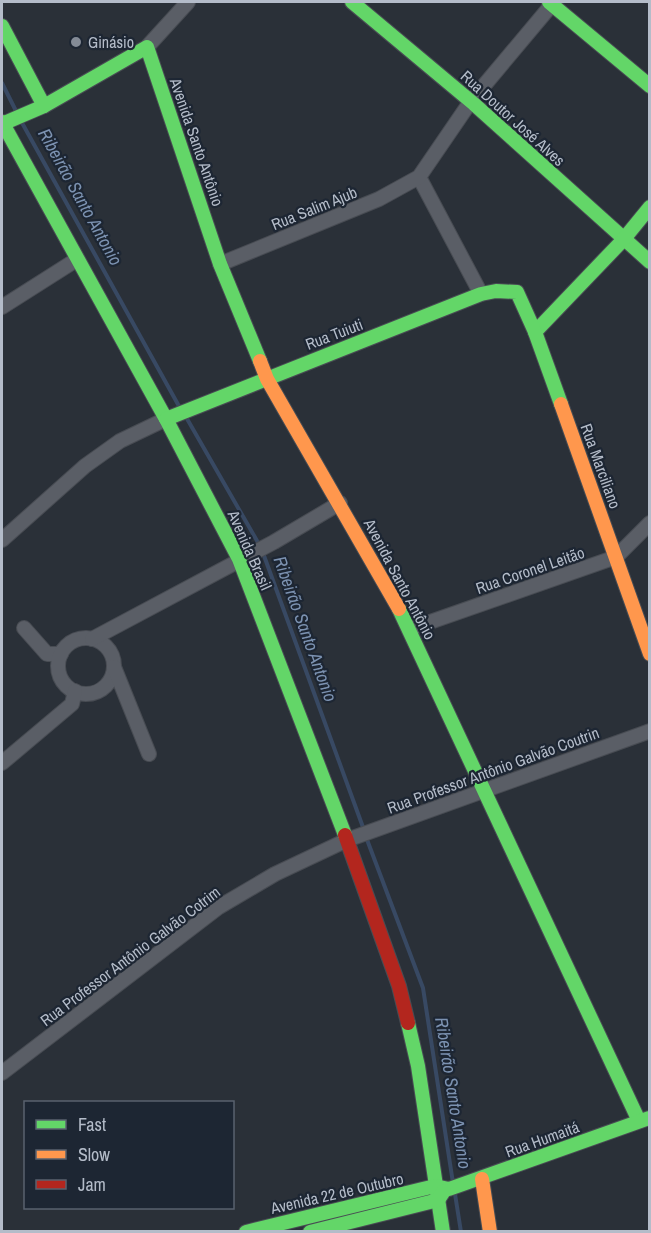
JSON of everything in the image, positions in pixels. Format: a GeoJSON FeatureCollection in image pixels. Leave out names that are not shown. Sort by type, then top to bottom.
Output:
{"type":"FeatureCollection","features":[{"type":"Feature","properties":{"kind":"main road","name":"Rua Doutor José Alves"},"geometry":{"type":"LineString","coordinates":[[352,2],[471,101],[650,262]]}},
{"type":"Feature","properties":{"kind":"main road"},"geometry":{"type":"LineString","coordinates":[[552,2],[650,86]]}},
{"type":"Feature","properties":{"kind":"main road"},"geometry":{"type":"LineString","coordinates":[[2,26],[39,108]]}},
{"type":"Feature","properties":{"kind":"main road"},"geometry":{"type":"LineString","coordinates":[[5,122],[39,108],[147,47]]}},
{"type":"Feature","properties":{"kind":"main road","name":"Avenida Santo Antônio"},"geometry":{"type":"LineString","coordinates":[[147,47],[220,264],[267,379],[410,629],[644,1119]]}},
{"type":"Feature","properties":{"kind":"main road","name":"Avenida Brasil"},"geometry":{"type":"LineString","coordinates":[[5,122],[76,260],[172,417],[239,559],[353,838],[399,986],[418,1066],[442,1191],[443,1232]]}},
{"type":"Feature","properties":{"kind":"main road"},"geometry":{"type":"LineString","coordinates":[[535,332],[623,240],[650,207]]}},
{"type":"Feature","properties":{"kind":"main road","name":"Rua Tuiuti"},"geometry":{"type":"LineString","coordinates":[[172,417],[481,294],[496,291],[517,292]]}},
{"type":"Feature","properties":{"kind":"main road","name":"Rua Marciliano"},"geometry":{"type":"LineString","coordinates":[[517,292],[535,332],[650,654]]}},
{"type":"Feature","properties":{"kind":"main road","name":"Rua Humaitá"},"geometry":{"type":"LineString","coordinates":[[442,1191],[482,1179],[644,1119]]}},
{"type":"Feature","properties":{"kind":"main road"},"geometry":{"type":"LineString","coordinates":[[482,1179],[490,1232]]}},
{"type":"Feature","properties":{"kind":"main road","name":"Avenida 22 de Outubro"},"geometry":{"type":"LineString","coordinates":[[246,1232],[442,1191]]}},
{"type":"Feature","properties":{"kind":"main road","name":"Avenida 22 de Outubro"},"geometry":{"type":"LineString","coordinates":[[310,1232],[442,1191]]}},
{"type":"Feature","properties":{"kind":"street"},"geometry":{"type":"LineString","coordinates":[[147,47],[188,2]]}},
{"type":"Feature","properties":{"kind":"street"},"geometry":{"type":"LineString","coordinates":[[481,294],[419,177],[471,101],[552,2]]}},
{"type":"Feature","properties":{"kind":"street","name":"Rua Salim Ajub"},"geometry":{"type":"LineString","coordinates":[[220,264],[379,199],[419,177]]}},
{"type":"Feature","properties":{"kind":"street"},"geometry":{"type":"LineString","coordinates":[[2,307],[76,260]]}},
{"type":"Feature","properties":{"kind":"street"},"geometry":{"type":"LineString","coordinates":[[2,540],[85,466],[120,441],[172,417]]}},
{"type":"Feature","properties":{"kind":"street"},"geometry":{"type":"LineString","coordinates":[[114,667],[112,676],[101,689],[84,693],[75,691],[62,680],[59,672],[61,654],[74,641],[92,639],[274,542],[340,503]]}},
{"type":"Feature","properties":{"kind":"street","name":"Rua Coronel Leitão"},"geometry":{"type":"LineString","coordinates":[[410,629],[616,557],[650,523]]}},
{"type":"Feature","properties":{"kind":"street"},"geometry":{"type":"LineString","coordinates":[[24,628],[47,654],[61,654]]}},
{"type":"Feature","properties":{"kind":"street"},"geometry":{"type":"LineString","coordinates":[[92,639],[108,649],[149,754]]}},
{"type":"Feature","properties":{"kind":"street"},"geometry":{"type":"LineString","coordinates":[[2,763],[72,704],[75,691]]}},
{"type":"Feature","properties":{"kind":"street","name":"Rua Professor Antônio Galvão Coutrin"},"geometry":{"type":"LineString","coordinates":[[353,838],[650,731]]}},
{"type":"Feature","properties":{"kind":"street","name":"Rua Professor Antônio Galvão Cotrim"},"geometry":{"type":"LineString","coordinates":[[2,1073],[219,907],[275,874],[353,838]]}},
{"type":"Feature","properties":{"kind":"waterway","name":"Ribeirão Santo Antonio"},"geometry":{"type":"LineString","coordinates":[[2,83],[16,111]]}},
{"type":"Feature","properties":{"kind":"waterway","name":"Ribeirão Santo Antonio"},"geometry":{"type":"LineString","coordinates":[[21,121],[180,408]]}},
{"type":"Feature","properties":{"kind":"waterway","name":"Ribeirão Santo Antonio"},"geometry":{"type":"LineString","coordinates":[[186,417],[260,546]]}},
{"type":"Feature","properties":{"kind":"waterway","name":"Ribeirão Santo Antonio"},"geometry":{"type":"LineString","coordinates":[[263,553],[364,830]]}},
{"type":"Feature","properties":{"kind":"waterway","name":"Ribeirão Santo Antonio"},"geometry":{"type":"LineString","coordinates":[[366,837],[423,988],[453,1183]]}},
{"type":"Feature","properties":{"kind":"waterway","name":"Ribeirão Santo Antonio"},"geometry":{"type":"LineString","coordinates":[[455,1194],[461,1232]]}},
{"type":"Feature","properties":{"kind":"traffic: fast"},"geometry":{"type":"LineString","coordinates":[[352,2],[474,104],[650,262]]}},
{"type":"Feature","properties":{"kind":"traffic: fast"},"geometry":{"type":"LineString","coordinates":[[549,2],[650,86]]}},
{"type":"Feature","properties":{"kind":"traffic: fast"},"geometry":{"type":"LineString","coordinates":[[2,26],[44,106]]}},
{"type":"Feature","properties":{"kind":"traffic: fast"},"geometry":{"type":"LineString","coordinates":[[2,124],[44,106],[147,47],[220,264],[260,361]]}},
{"type":"Feature","properties":{"kind":"traffic: fast"},"geometry":{"type":"LineString","coordinates":[[2,122],[166,419],[239,559],[345,835]]}},
{"type":"Feature","properties":{"kind":"traffic: fast"},"geometry":{"type":"LineString","coordinates":[[535,332],[623,240],[650,207]]}},
{"type":"Feature","properties":{"kind":"traffic: fast"},"geometry":{"type":"LineString","coordinates":[[166,419],[481,294],[496,291],[517,292],[535,332],[561,404]]}},
{"type":"Feature","properties":{"kind":"traffic: fast"},"geometry":{"type":"LineString","coordinates":[[399,609],[639,1121]]}},
{"type":"Feature","properties":{"kind":"traffic: fast"},"geometry":{"type":"LineString","coordinates":[[408,1023],[418,1066],[443,1232]]}},
{"type":"Feature","properties":{"kind":"traffic: fast"},"geometry":{"type":"LineString","coordinates":[[246,1232],[435,1186],[449,1189],[649,1118]]}},
{"type":"Feature","properties":{"kind":"traffic: fast"},"geometry":{"type":"LineString","coordinates":[[310,1232],[438,1200],[444,1191]]}},
{"type":"Feature","properties":{"kind":"traffic: slow"},"geometry":{"type":"LineString","coordinates":[[260,361],[267,379],[399,609]]}},
{"type":"Feature","properties":{"kind":"traffic: slow"},"geometry":{"type":"LineString","coordinates":[[561,404],[650,654]]}},
{"type":"Feature","properties":{"kind":"traffic: slow"},"geometry":{"type":"LineString","coordinates":[[482,1179],[490,1232]]}},
{"type":"Feature","properties":{"kind":"traffic: jam"},"geometry":{"type":"LineString","coordinates":[[345,835],[399,986],[408,1023]]}},
{"type":"Feature","properties":{"kind":"place","name":"Ginásio"},"geometry":{"type":"Point","coordinates":[76,42]}}]}
